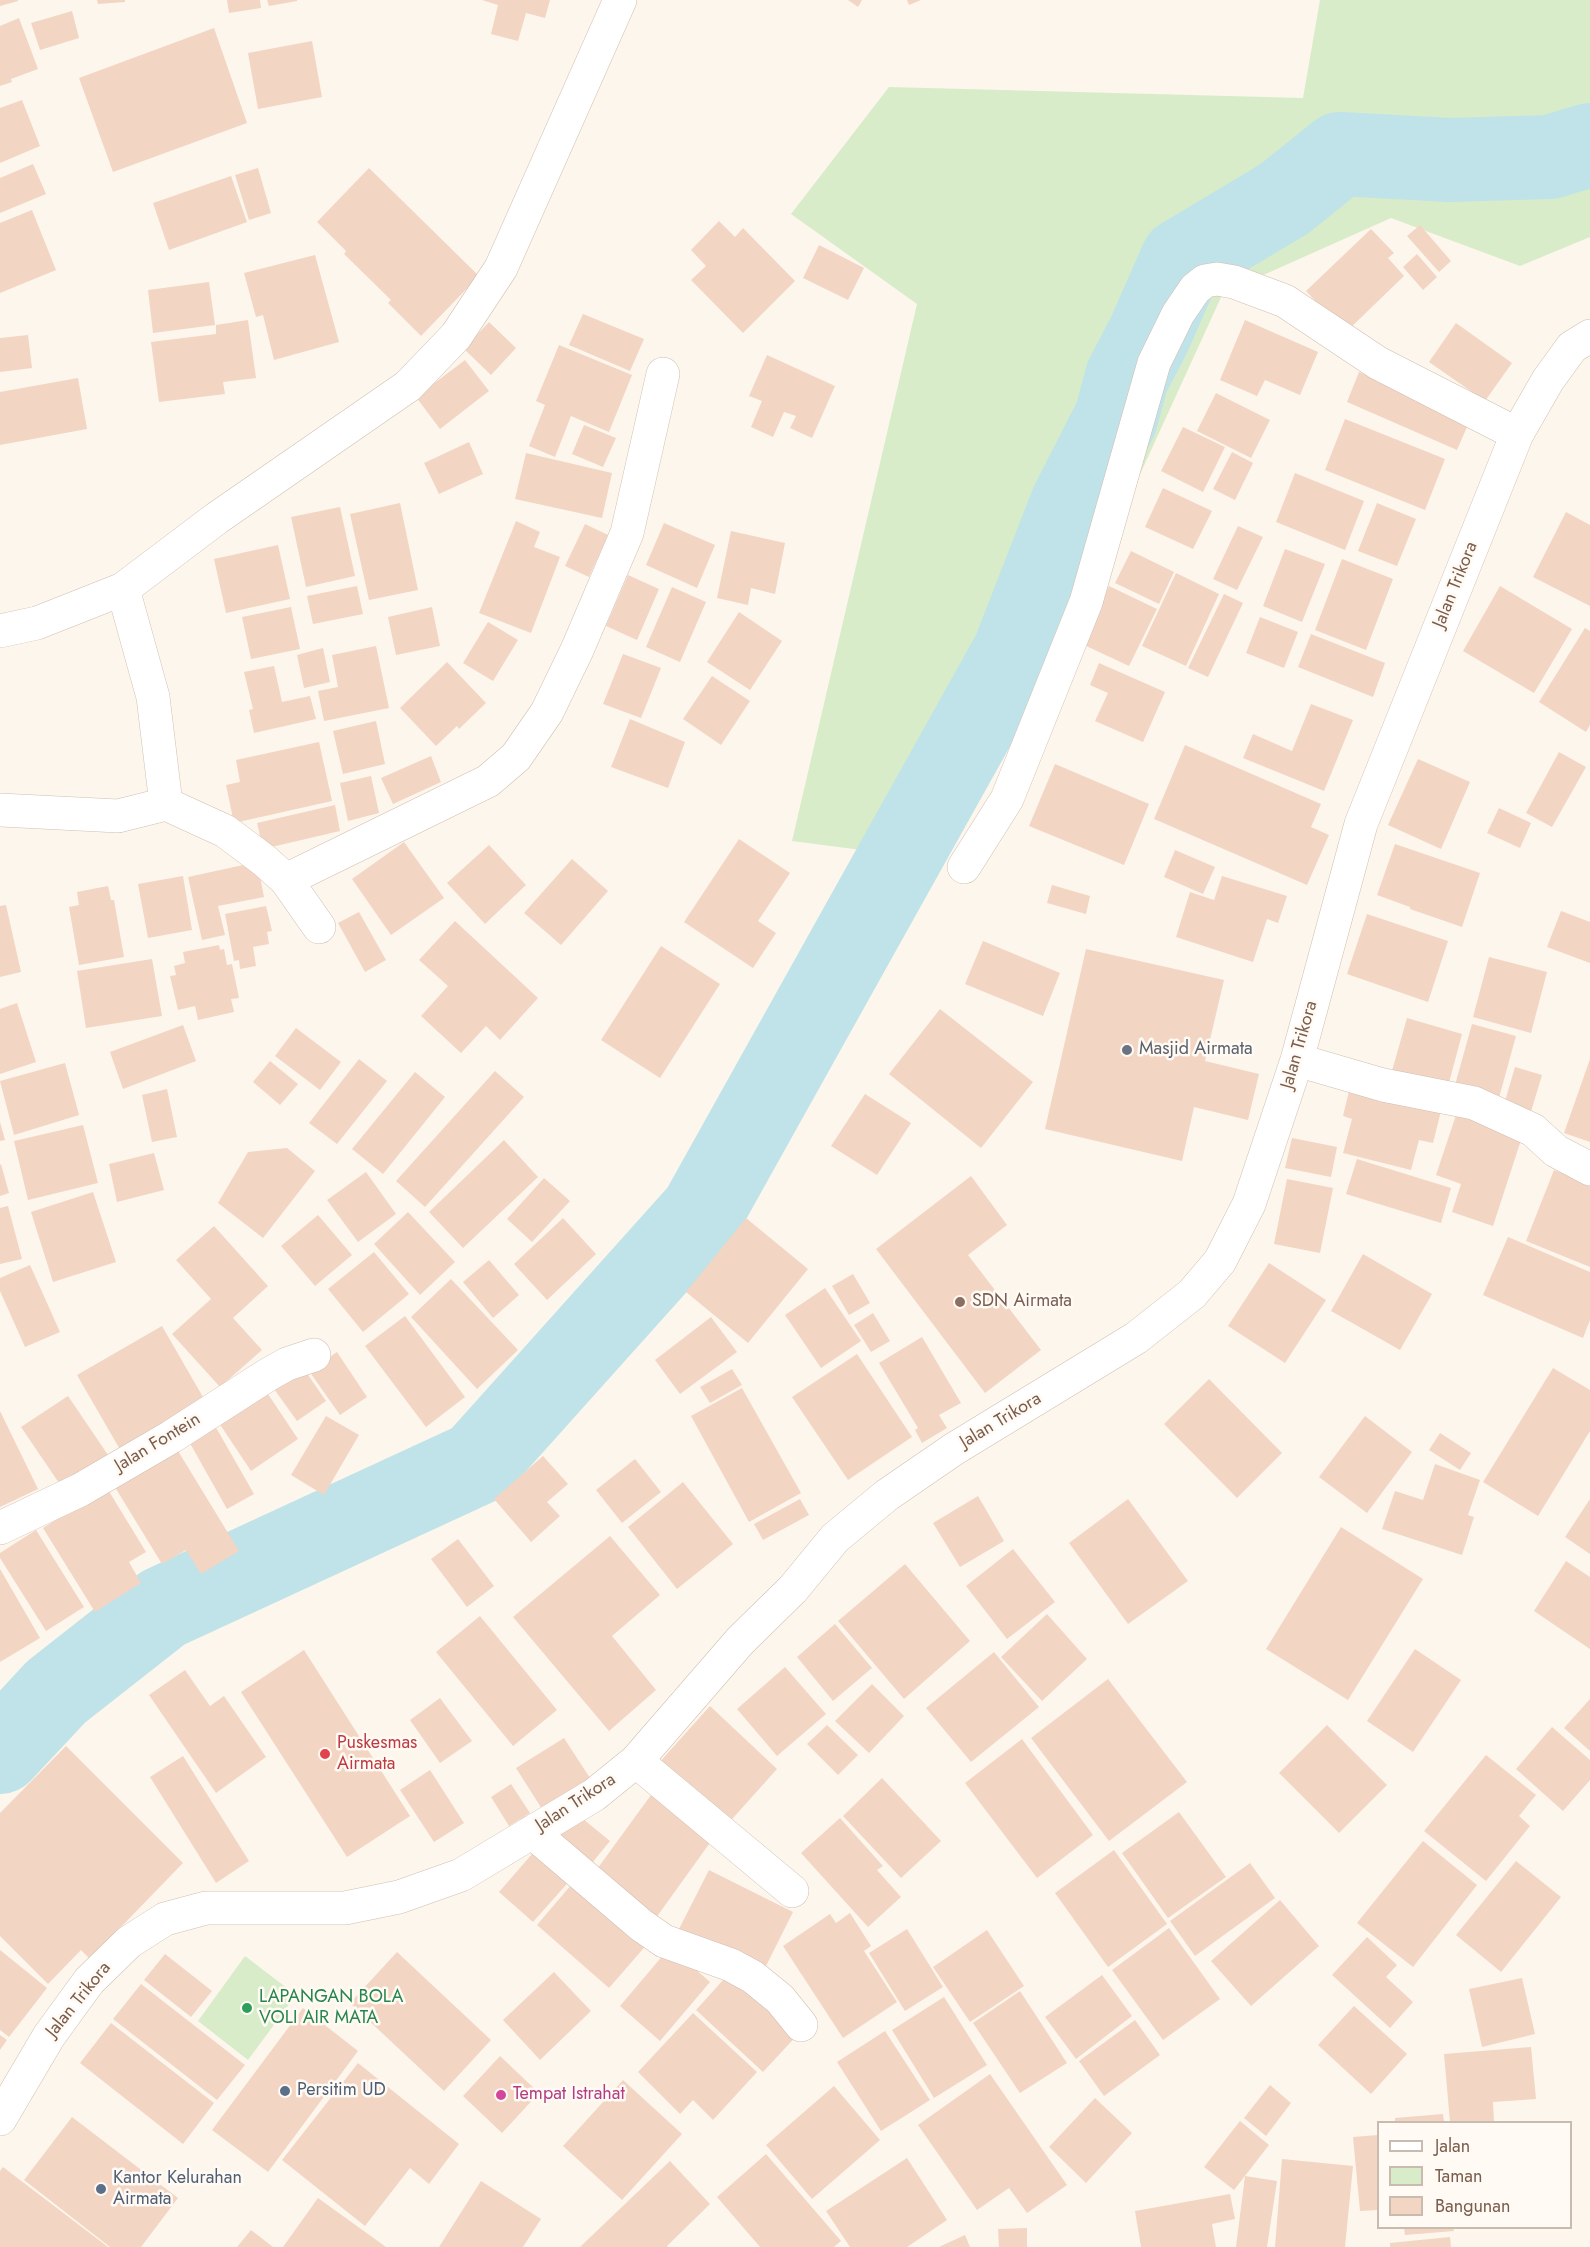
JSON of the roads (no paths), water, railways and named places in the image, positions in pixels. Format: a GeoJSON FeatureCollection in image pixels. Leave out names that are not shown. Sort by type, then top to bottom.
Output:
{"type":"FeatureCollection","features":[{"type":"Feature","properties":{"kind":"street"},"geometry":{"type":"LineString","coordinates":[[0,631],[37,623],[123,590],[217,518],[408,386],[456,336],[501,268],[620,0]]}},
{"type":"Feature","properties":{"kind":"street"},"geometry":{"type":"LineString","coordinates":[[964,867],[1007,799],[1086,602],[1154,363],[1178,314],[1195,288],[1205,281],[1217,279],[1234,282],[1285,301],[1378,363],[1517,434]]}},
{"type":"Feature","properties":{"kind":"street","name":"Jalan Trikora"},"geometry":{"type":"LineString","coordinates":[[0,2119],[49,2036],[89,1981],[129,1942],[165,1919],[206,1908],[345,1908],[399,1897],[461,1875],[508,1848],[594,1795],[636,1761],[740,1641],[793,1589],[835,1538],[887,1496],[954,1449],[1136,1338],[1192,1294],[1220,1261],[1249,1204],[1297,1060],[1361,824],[1517,434],[1548,380],[1572,346],[1590,336]]}},
{"type":"Feature","properties":{"kind":"street"},"geometry":{"type":"LineString","coordinates":[[286,880],[488,781],[516,757],[547,712],[577,650],[627,533],[663,374]]}},
{"type":"Feature","properties":{"kind":"street"},"geometry":{"type":"LineString","coordinates":[[123,590],[153,697],[166,804]]}},
{"type":"Feature","properties":{"kind":"street"},"geometry":{"type":"LineString","coordinates":[[0,810],[118,816],[166,804],[225,831],[265,861],[286,880],[319,927]]}},
{"type":"Feature","properties":{"kind":"street"},"geometry":{"type":"LineString","coordinates":[[1297,1060],[1383,1085],[1474,1103],[1533,1130],[1556,1151],[1590,1168]]}},
{"type":"Feature","properties":{"kind":"street","name":"Jalan Fontein"},"geometry":{"type":"LineString","coordinates":[[0,1528],[80,1490],[171,1437],[269,1374],[287,1364],[314,1354]]}},
{"type":"Feature","properties":{"kind":"street"},"geometry":{"type":"LineString","coordinates":[[636,1761],[792,1891]]}},
{"type":"Feature","properties":{"kind":"street"},"geometry":{"type":"LineString","coordinates":[[532,1832],[640,1924],[664,1941],[731,1965],[753,1977],[780,1999],[801,2025]]}},
{"type":"Feature","properties":{"kind":"waterway"},"geometry":{"type":"LineString","coordinates":[[0,1752],[56,1692],[163,1608],[477,1463],[702,1212],[1014,653],[1072,504],[1116,418],[1127,377],[1149,335],[1182,260],[1284,199],[1340,154],[1450,160],[1550,157],[1590,145]]}},
{"type":"Feature","properties":{"kind":"place","name":"Masjid Airmata"},"geometry":{"type":"Point","coordinates":[1127,1050]}},
{"type":"Feature","properties":{"kind":"place","name":"SDN Airmata"},"geometry":{"type":"Point","coordinates":[960,1302]}},
{"type":"Feature","properties":{"kind":"place","name":"Puskesmas Airmata"},"geometry":{"type":"Point","coordinates":[325,1754]}},
{"type":"Feature","properties":{"kind":"place","name":"LAPANGAN BOLA VOLI AIR MATA"},"geometry":{"type":"Point","coordinates":[247,2008]}},
{"type":"Feature","properties":{"kind":"place","name":"Persitim UD"},"geometry":{"type":"Point","coordinates":[285,2091]}},
{"type":"Feature","properties":{"kind":"place","name":"Tempat Istrahat"},"geometry":{"type":"Point","coordinates":[501,2095]}},
{"type":"Feature","properties":{"kind":"place","name":"Kantor Kelurahan Airmata"},"geometry":{"type":"Point","coordinates":[101,2189]}}]}
